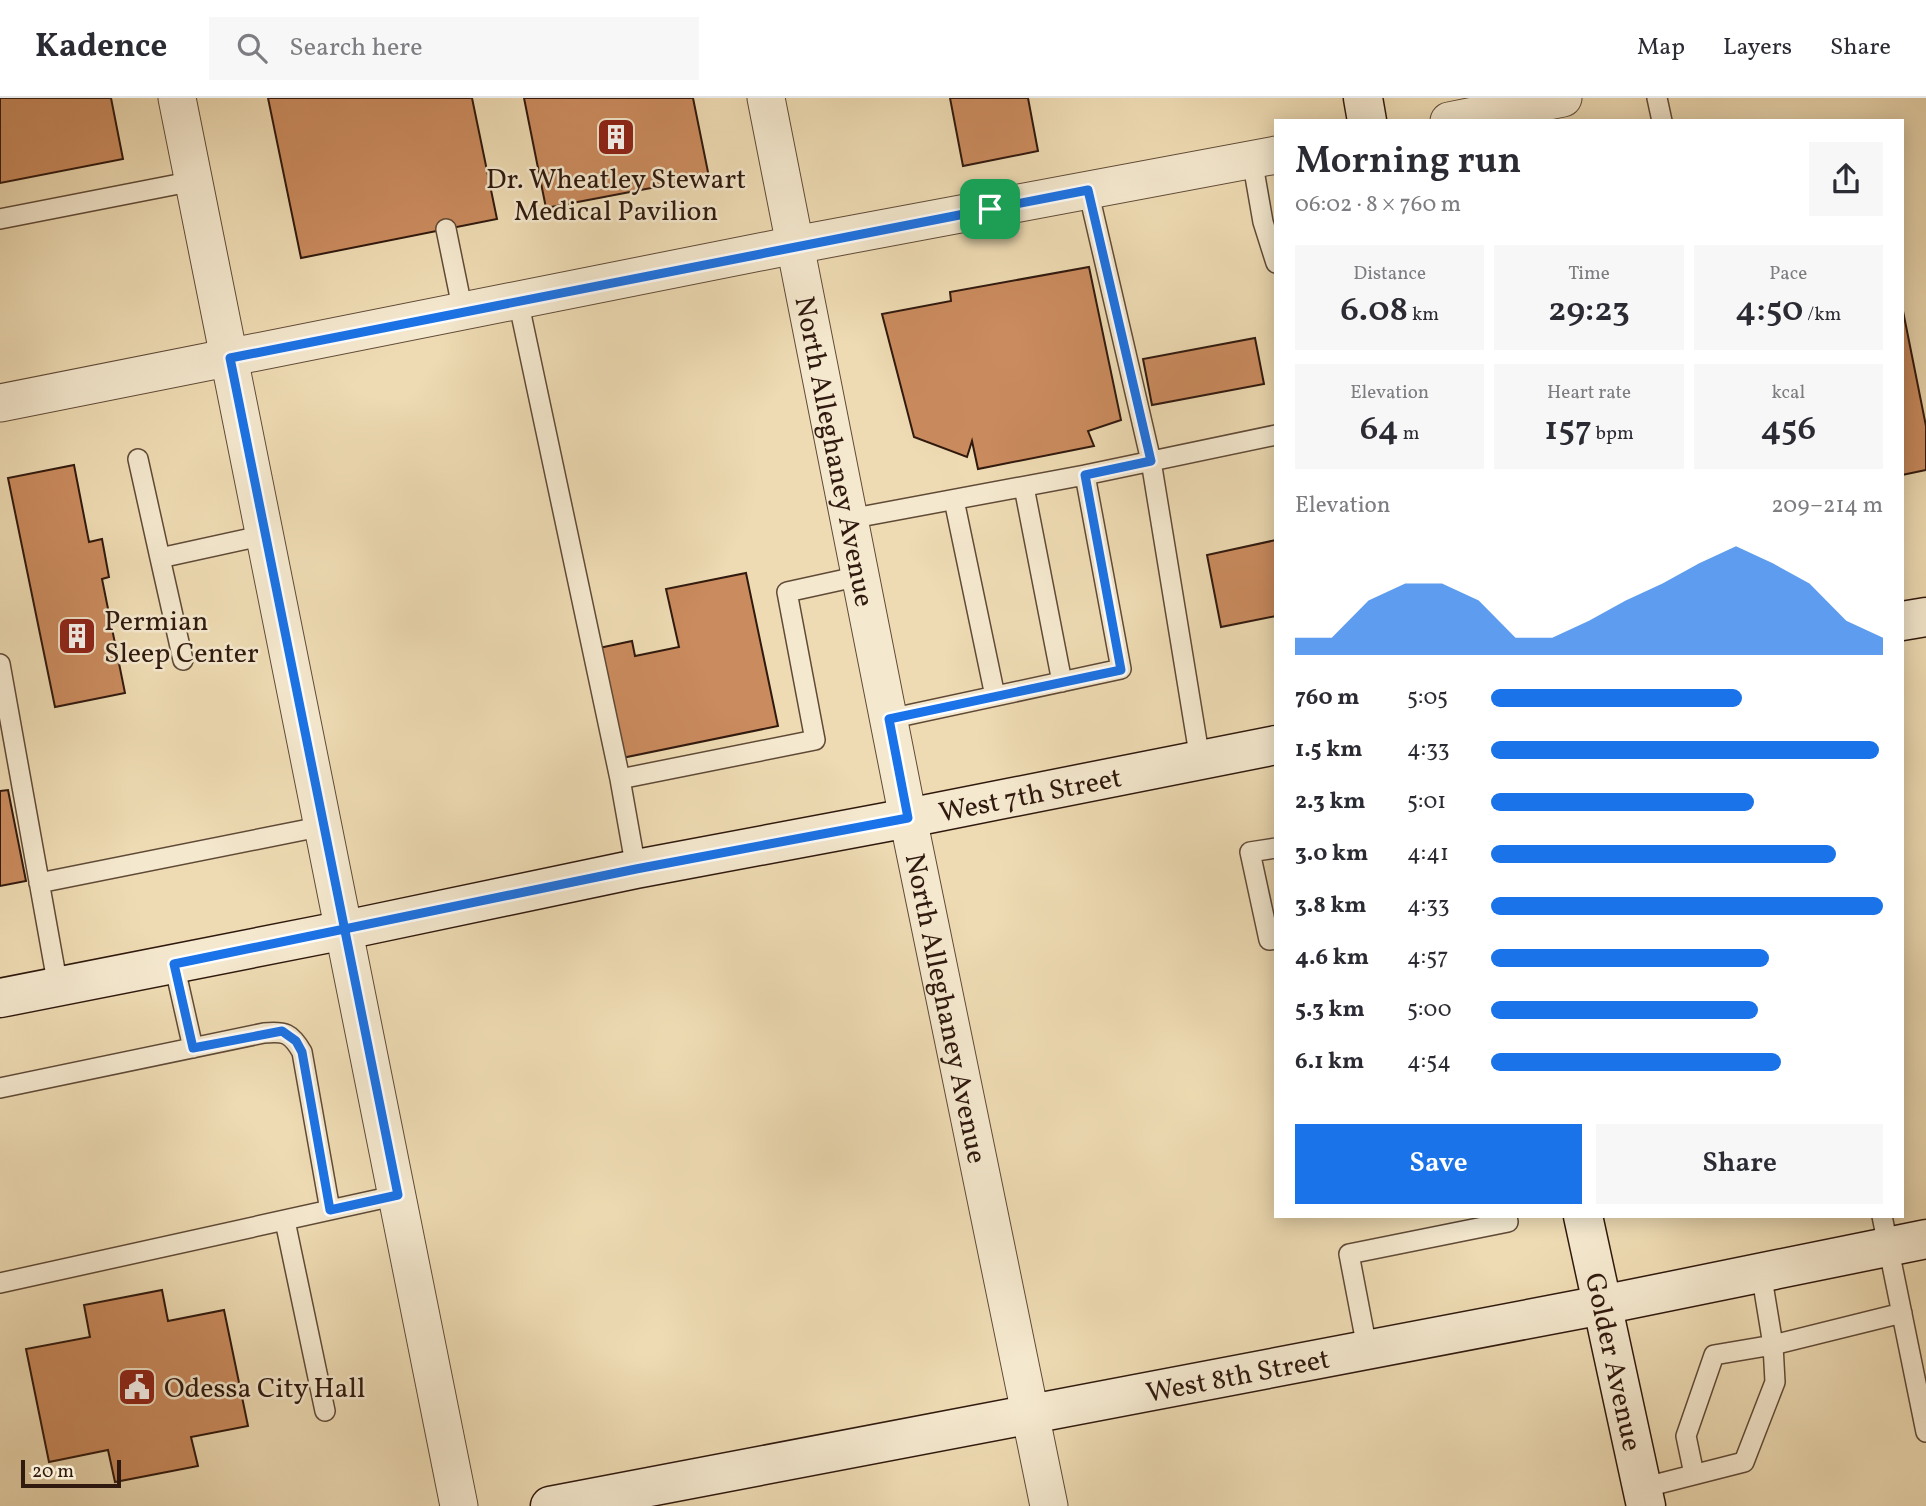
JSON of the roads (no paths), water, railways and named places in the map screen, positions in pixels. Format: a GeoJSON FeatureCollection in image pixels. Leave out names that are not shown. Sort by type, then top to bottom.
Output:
{"type":"FeatureCollection","features":[{"type":"Feature","properties":{"kind":"main road"},"geometry":{"type":"LineString","coordinates":[[1363,98],[1367,119]]}},
{"type":"Feature","properties":{"kind":"main road"},"geometry":{"type":"LineString","coordinates":[[1904,621],[1926,617]]}},
{"type":"Feature","properties":{"kind":"main road","name":"West 7th Street"},"geometry":{"type":"LineString","coordinates":[[0,998],[636,869],[1274,746]]}},
{"type":"Feature","properties":{"kind":"main road","name":"Golder Avenue"},"geometry":{"type":"LineString","coordinates":[[1583,1218],[1644,1497]]}},
{"type":"Feature","properties":{"kind":"main road","name":"West 8th Street"},"geometry":{"type":"LineString","coordinates":[[550,1506],[1602,1305],[1761,1272],[1885,1232],[1926,1240]]}},
{"type":"Feature","properties":{"kind":"street"},"geometry":{"type":"LineString","coordinates":[[177,98],[459,1506]]}},
{"type":"Feature","properties":{"kind":"street","name":"North Alleghaney Avenue"},"geometry":{"type":"LineString","coordinates":[[766,98],[908,818],[1049,1506]]}},
{"type":"Feature","properties":{"kind":"street"},"geometry":{"type":"LineString","coordinates":[[1459,119],[1563,98]]}},
{"type":"Feature","properties":{"kind":"street"},"geometry":{"type":"LineString","coordinates":[[0,403],[795,245],[1264,157]]}},
{"type":"Feature","properties":{"kind":"lane"},"geometry":{"type":"LineString","coordinates":[[1657,98],[1662,119]]}},
{"type":"Feature","properties":{"kind":"lane"},"geometry":{"type":"LineString","coordinates":[[1264,157],[1264,222],[1274,255]]}},
{"type":"Feature","properties":{"kind":"lane"},"geometry":{"type":"LineString","coordinates":[[0,219],[194,181]]}},
{"type":"Feature","properties":{"kind":"lane"},"geometry":{"type":"LineString","coordinates":[[1088,190],[1151,461],[1200,760]]}},
{"type":"Feature","properties":{"kind":"lane"},"geometry":{"type":"LineString","coordinates":[[446,229],[463,312]]}},
{"type":"Feature","properties":{"kind":"lane"},"geometry":{"type":"LineString","coordinates":[[518,300],[620,779],[636,869]]}},
{"type":"Feature","properties":{"kind":"lane"},"geometry":{"type":"LineString","coordinates":[[849,519],[1024,487],[1274,435]]}},
{"type":"Feature","properties":{"kind":"lane"},"geometry":{"type":"LineString","coordinates":[[138,459],[183,660]]}},
{"type":"Feature","properties":{"kind":"lane"},"geometry":{"type":"LineString","coordinates":[[889,719],[1121,670],[1085,475]]}},
{"type":"Feature","properties":{"kind":"lane"},"geometry":{"type":"LineString","coordinates":[[1024,487],[1062,682]]}},
{"type":"Feature","properties":{"kind":"lane"},"geometry":{"type":"LineString","coordinates":[[954,500],[995,696]]}},
{"type":"Feature","properties":{"kind":"lane"},"geometry":{"type":"LineString","coordinates":[[160,558],[265,535]]}},
{"type":"Feature","properties":{"kind":"lane"},"geometry":{"type":"LineString","coordinates":[[620,779],[815,740],[787,592],[860,576]]}},
{"type":"Feature","properties":{"kind":"lane"},"geometry":{"type":"LineString","coordinates":[[0,664],[58,987]]}},
{"type":"Feature","properties":{"kind":"lane"},"geometry":{"type":"LineString","coordinates":[[39,883],[324,826]]}},
{"type":"Feature","properties":{"kind":"lane"},"geometry":{"type":"LineString","coordinates":[[1274,848],[1250,852],[1269,940],[1274,939]]}},
{"type":"Feature","properties":{"kind":"lane"},"geometry":{"type":"LineString","coordinates":[[174,964],[193,1048]]}},
{"type":"Feature","properties":{"kind":"lane"},"geometry":{"type":"LineString","coordinates":[[0,1088],[282,1031],[296,1041],[302,1052],[330,1210]]}},
{"type":"Feature","properties":{"kind":"lane"},"geometry":{"type":"LineString","coordinates":[[0,1283],[398,1195]]}},
{"type":"Feature","properties":{"kind":"lane"},"geometry":{"type":"LineString","coordinates":[[1367,1348],[1349,1254],[1508,1222],[1507,1218]]}},
{"type":"Feature","properties":{"kind":"lane"},"geometry":{"type":"LineString","coordinates":[[285,1221],[325,1410]]}},
{"type":"Feature","properties":{"kind":"lane"},"geometry":{"type":"LineString","coordinates":[[1885,1232],[1926,1432]]}},
{"type":"Feature","properties":{"kind":"lane"},"geometry":{"type":"LineString","coordinates":[[1644,1497],[1694,1474],[1744,1462],[1776,1382],[1761,1272]]}},
{"type":"Feature","properties":{"kind":"lane"},"geometry":{"type":"LineString","coordinates":[[1694,1474],[1686,1436],[1714,1355],[1773,1345],[1902,1314]]}},
{"type":"Feature","properties":{"kind":"place","name":"Dr. Wheatley Stewart Medical Pavilion"},"geometry":{"type":"Point","coordinates":[616,137]}},
{"type":"Feature","properties":{"kind":"place","name":"Permian Sleep Center"},"geometry":{"type":"Point","coordinates":[77,636]}},
{"type":"Feature","properties":{"kind":"place","name":"Odessa City Hall"},"geometry":{"type":"Point","coordinates":[137,1387]}}]}
